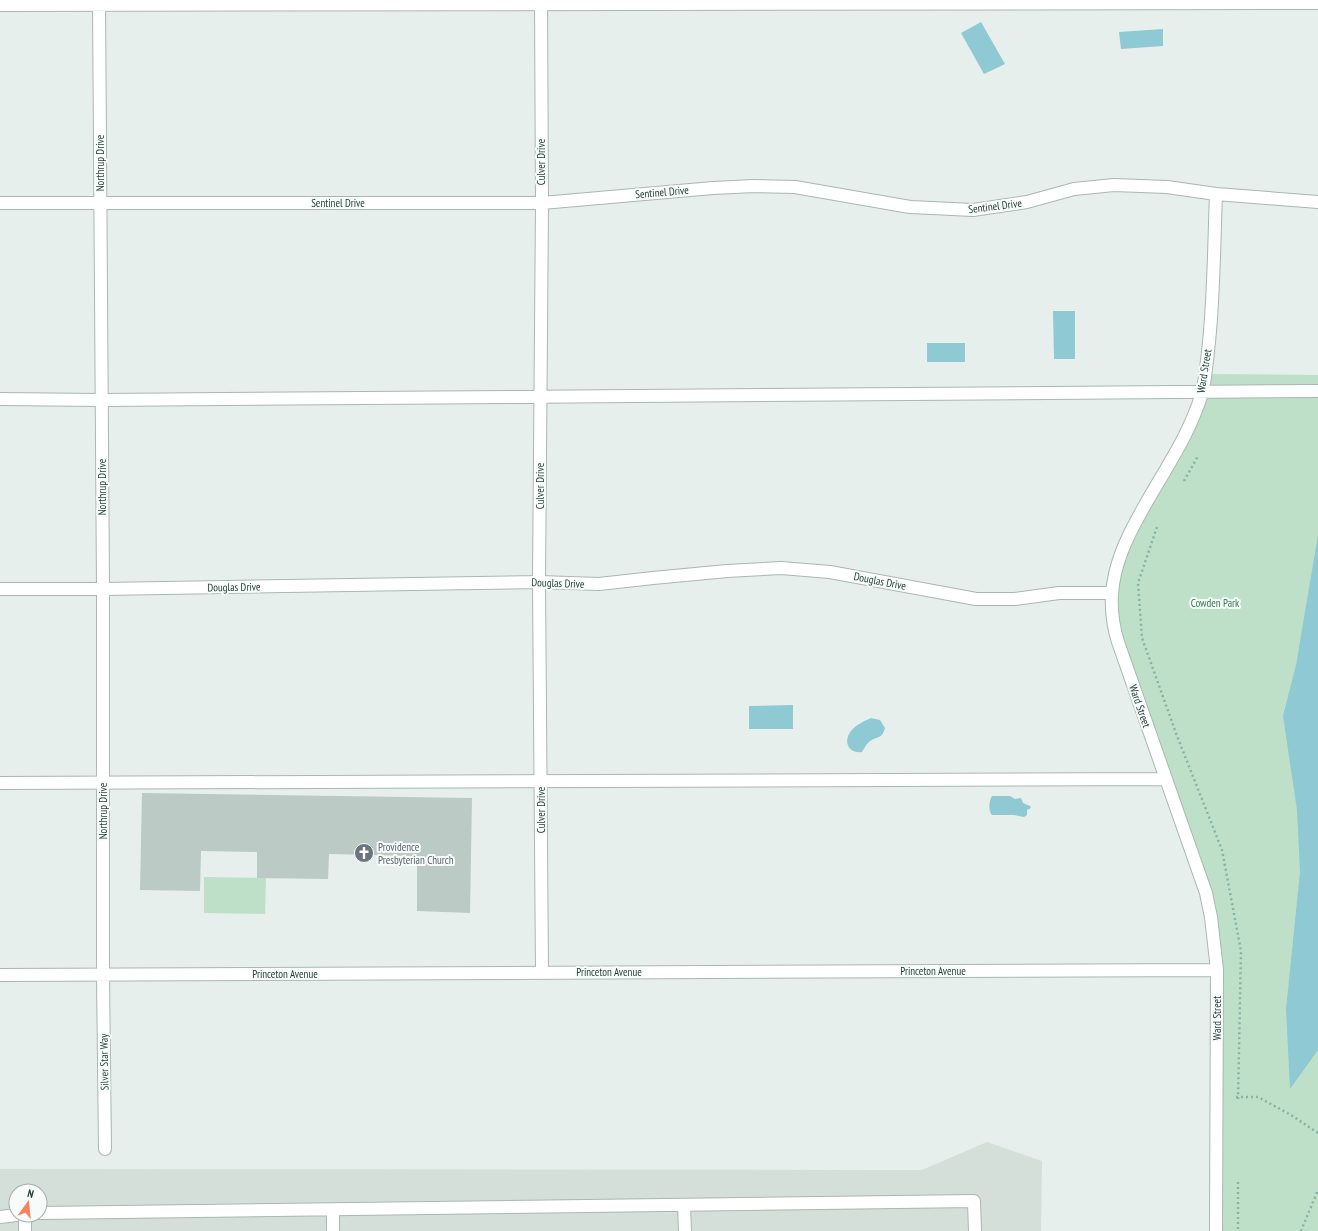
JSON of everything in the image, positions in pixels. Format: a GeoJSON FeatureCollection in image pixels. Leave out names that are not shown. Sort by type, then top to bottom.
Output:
{"type":"FeatureCollection","features":[{"type":"Feature","properties":{"kind":"street"},"geometry":{"type":"LineString","coordinates":[[0,4],[99,2],[1318,3]]}},
{"type":"Feature","properties":{"kind":"street","name":"Northrup Drive"},"geometry":{"type":"LineString","coordinates":[[99,2],[103,975]]}},
{"type":"Feature","properties":{"kind":"street","name":"Culver Drive"},"geometry":{"type":"LineString","coordinates":[[541,2],[542,203],[539,582],[542,973]]}},
{"type":"Feature","properties":{"kind":"street","name":"Sentinel Drive"},"geometry":{"type":"LineString","coordinates":[[0,203],[542,203],[713,188],[754,186],[796,187],[910,206],[973,210],[1027,202],[1074,189],[1114,184],[1167,187],[1216,194],[1318,202]]}},
{"type":"Feature","properties":{"kind":"street","name":"Ward Street"},"geometry":{"type":"LineString","coordinates":[[1216,194],[1212,275],[1213,301],[1202,392],[1193,416],[1179,445],[1154,487],[1129,534],[1114,576],[1112,593],[1114,628],[1118,642],[1206,894],[1211,917],[1217,970],[1216,1231]]}},
{"type":"Feature","properties":{"kind":"street"},"geometry":{"type":"LineString","coordinates":[[0,399],[101,400],[1318,391]]}},
{"type":"Feature","properties":{"kind":"street","name":"Douglas Drive"},"geometry":{"type":"LineString","coordinates":[[0,590],[539,582],[599,584],[727,571],[781,568],[830,572],[976,598],[1015,599],[1059,593],[1112,593]]}},
{"type":"Feature","properties":{"kind":"street"},"geometry":{"type":"LineString","coordinates":[[0,783],[1166,779]]}},
{"type":"Feature","properties":{"kind":"street","name":"Princeton Avenue"},"geometry":{"type":"LineString","coordinates":[[0,975],[1217,970]]}},
{"type":"Feature","properties":{"kind":"street","name":"Silver Star Way"},"geometry":{"type":"LineString","coordinates":[[103,975],[105,1149]]}},
{"type":"Feature","properties":{"kind":"street"},"geometry":{"type":"LineString","coordinates":[[48,1213],[974,1201],[975,1231]]}},
{"type":"Feature","properties":{"kind":"street"},"geometry":{"type":"LineString","coordinates":[[684,1205],[685,1231]]}},
{"type":"Feature","properties":{"kind":"street"},"geometry":{"type":"LineString","coordinates":[[333,1210],[333,1231]]}},
{"type":"Feature","properties":{"kind":"path"},"geometry":{"type":"LineString","coordinates":[[1182,484],[1200,452]]}},
{"type":"Feature","properties":{"kind":"path"},"geometry":{"type":"LineString","coordinates":[[1159,521],[1138,583],[1142,638],[1177,736],[1222,850],[1241,951],[1238,1104]]}},
{"type":"Feature","properties":{"kind":"path"},"geometry":{"type":"LineString","coordinates":[[1217,1099],[1258,1097],[1318,1133]]}},
{"type":"Feature","properties":{"kind":"path"},"geometry":{"type":"LineString","coordinates":[[1238,1181],[1238,1231]]}},
{"type":"Feature","properties":{"kind":"path"},"geometry":{"type":"LineString","coordinates":[[1301,1231],[1318,1190]]}},
{"type":"Feature","properties":{"kind":"shaded area"},"geometry":{"type":"Polygon","coordinates":[[[987,1142],[1042,1161],[1041,1231],[0,1231],[0,1169],[922,1170],[987,1142]]]}},
{"type":"Feature","properties":{"kind":"green space","name":"Cowden Park"},"geometry":{"type":"Polygon","coordinates":[[[1209,374],[1318,375],[1318,1231],[1216,1231],[1216,1057],[1206,892],[1127,669],[1113,584],[1209,374]]]}},
{"type":"Feature","properties":{"kind":"green space"},"geometry":{"type":"Polygon","coordinates":[[[204,877],[266,878],[265,914],[204,913],[204,877]]]}},
{"type":"Feature","properties":{"kind":"water"},"geometry":{"type":"Polygon","coordinates":[[[981,22],[1005,64],[984,74],[961,33],[981,22]]]}},
{"type":"Feature","properties":{"kind":"water"},"geometry":{"type":"Polygon","coordinates":[[[1163,29],[1163,46],[1121,49],[1119,32],[1163,29]]]}},
{"type":"Feature","properties":{"kind":"water"},"geometry":{"type":"Polygon","coordinates":[[[1053,311],[1075,311],[1075,359],[1054,359],[1053,311]]]}},
{"type":"Feature","properties":{"kind":"water"},"geometry":{"type":"Polygon","coordinates":[[[927,343],[965,343],[965,362],[927,362],[927,343]]]}},
{"type":"Feature","properties":{"kind":"water"},"geometry":{"type":"Polygon","coordinates":[[[1318,535],[1318,1050],[1290,1089],[1286,1009],[1300,872],[1297,810],[1283,716],[1296,665],[1318,535]]]}},
{"type":"Feature","properties":{"kind":"water"},"geometry":{"type":"Polygon","coordinates":[[[793,705],[793,729],[749,729],[749,706],[793,705]]]}},
{"type":"Feature","properties":{"kind":"water"},"geometry":{"type":"Polygon","coordinates":[[[871,718],[880,720],[885,728],[883,734],[869,742],[862,752],[853,751],[847,743],[847,739],[851,731],[871,718]]]}},
{"type":"Feature","properties":{"kind":"water"},"geometry":{"type":"Polygon","coordinates":[[[992,796],[1010,796],[1015,799],[1021,798],[1023,803],[1031,808],[1027,810],[1027,815],[1024,817],[1014,815],[992,815],[989,806],[992,796]]]}},
{"type":"Feature","properties":{"kind":"building","name":"Providence Presbyterian Church"},"geometry":{"type":"Polygon","coordinates":[[[142,793],[472,798],[470,913],[417,911],[417,856],[329,854],[328,879],[257,878],[257,852],[201,851],[200,891],[140,890],[142,793]]]}},
{"type":"Feature","properties":{"kind":"place","name":"Providence Presbyterian Church"},"geometry":{"type":"Point","coordinates":[364,853]}}]}
